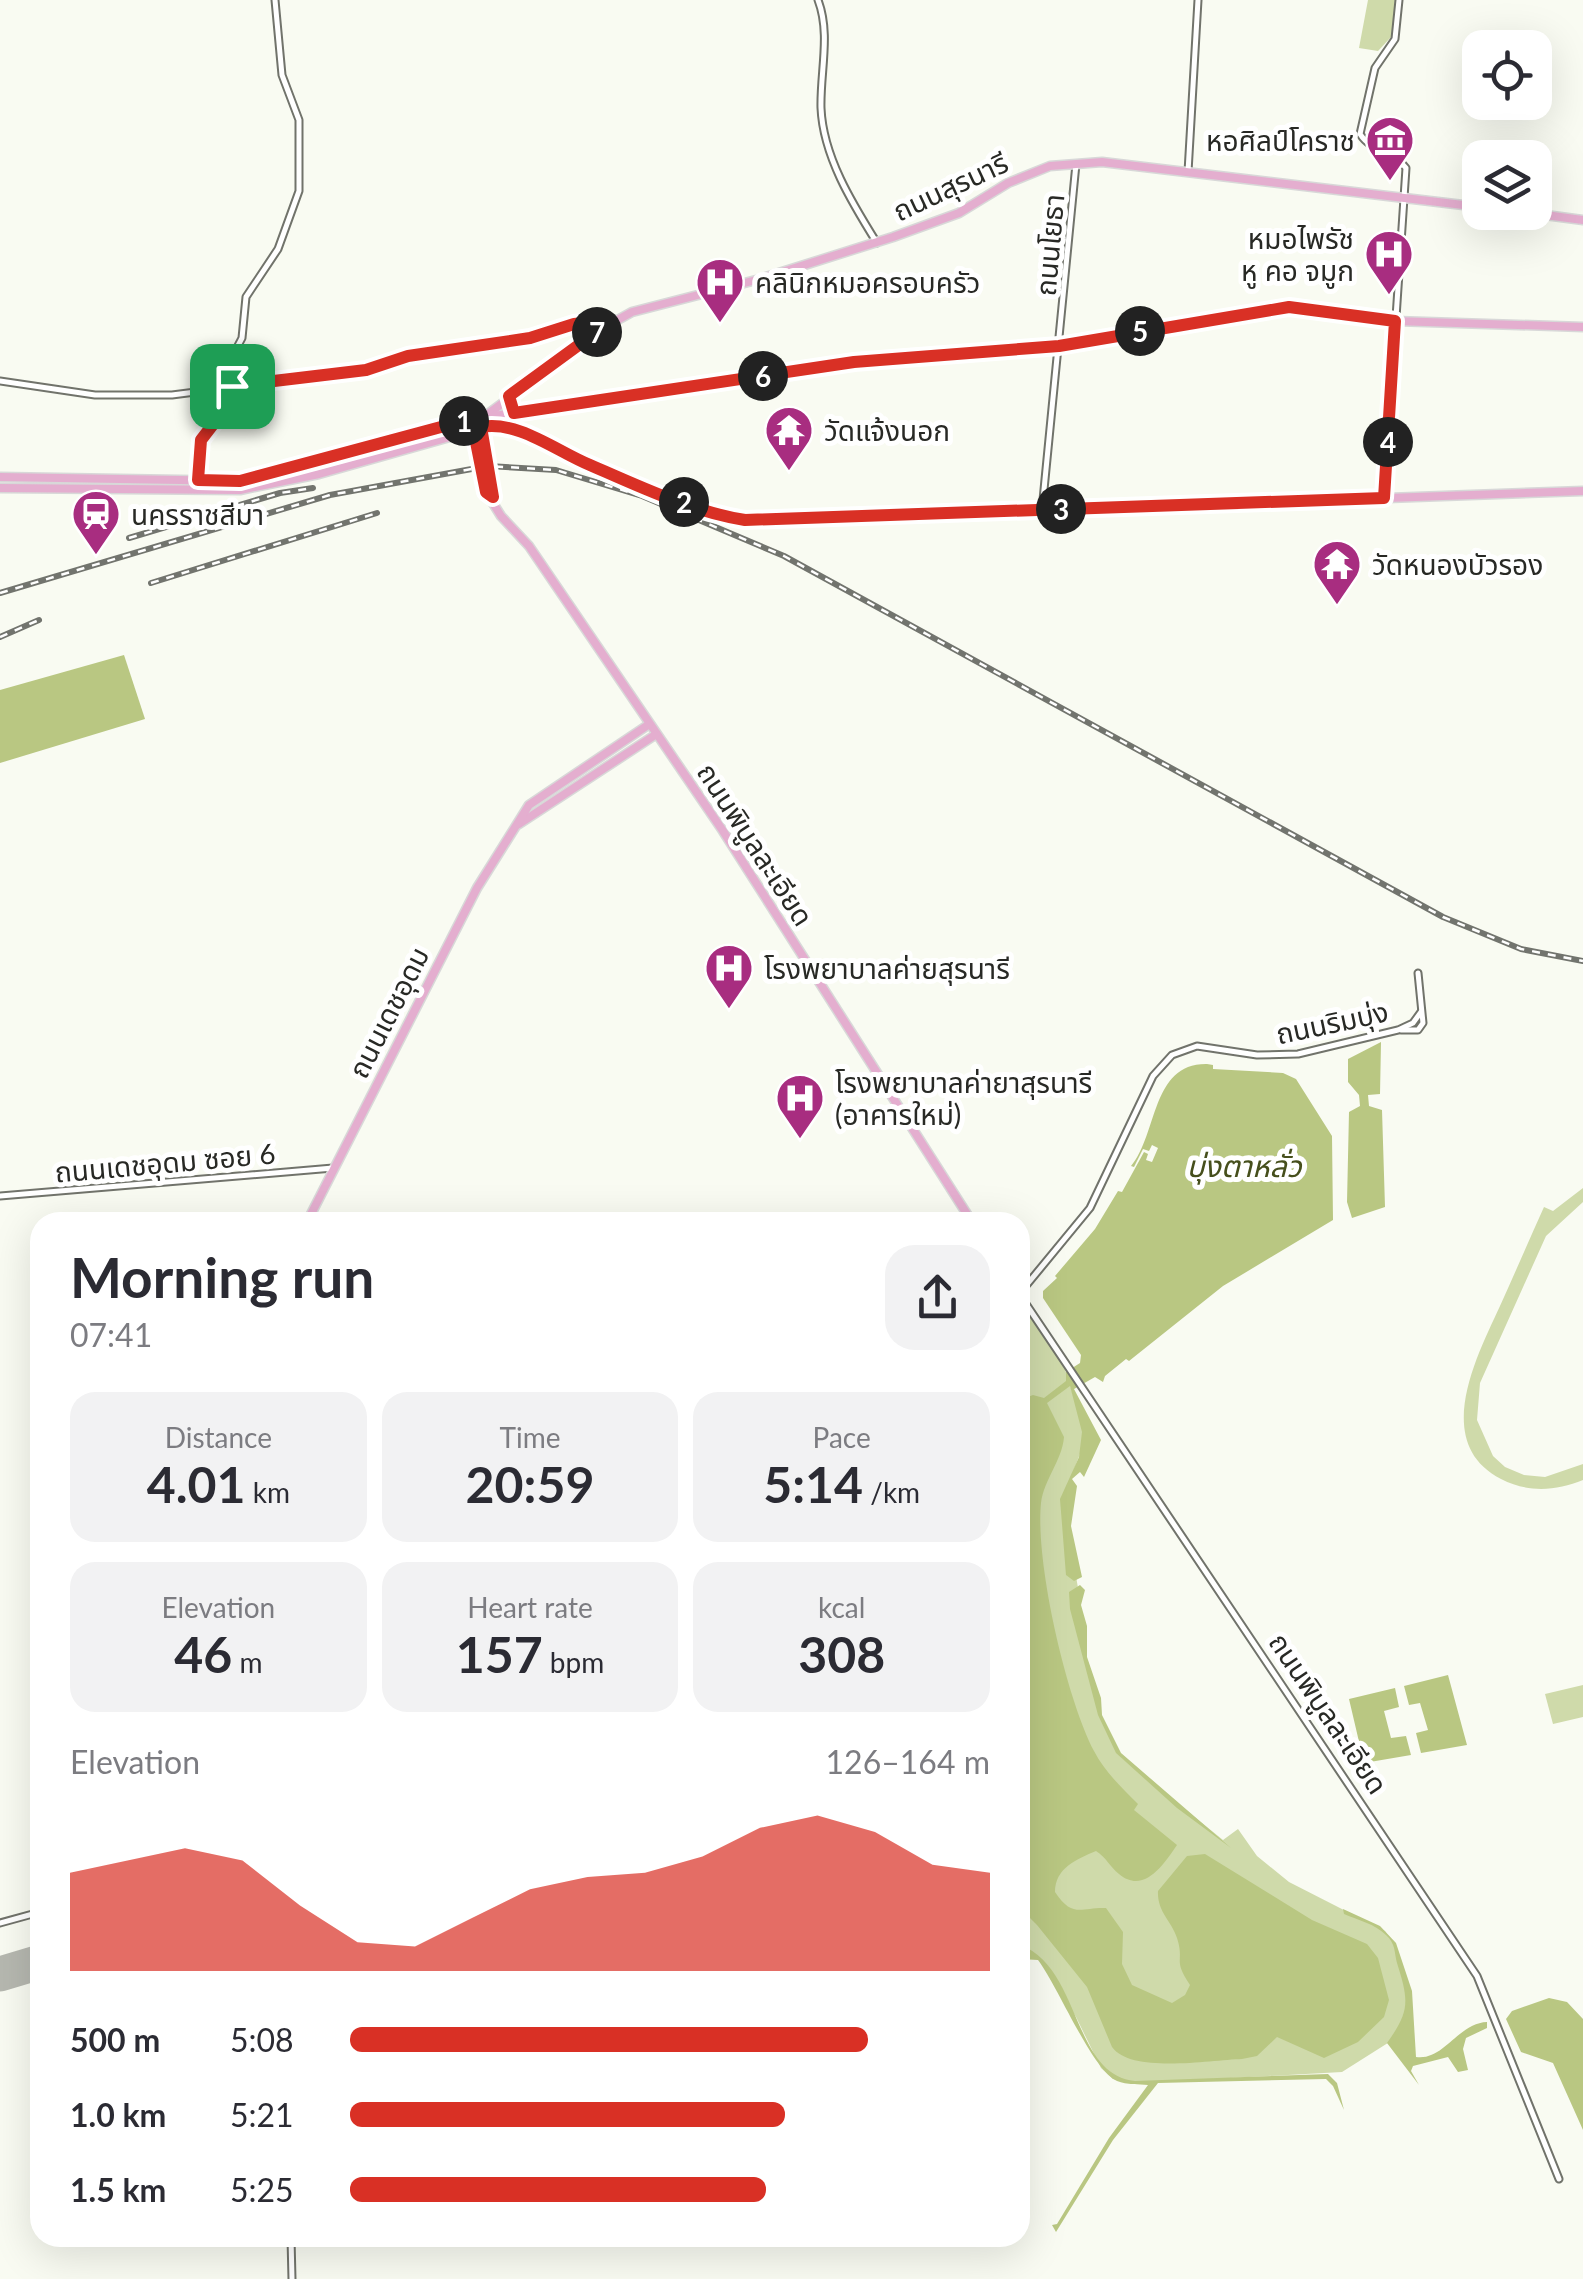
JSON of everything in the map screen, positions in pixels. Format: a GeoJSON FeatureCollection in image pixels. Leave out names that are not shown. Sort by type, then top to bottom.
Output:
{"type":"FeatureCollection","features":[{"type":"Feature","properties":{"kind":"main road","name":"ถนนสุรนารี"},"geometry":{"type":"LineString","coordinates":[[477,424],[602,328],[632,312],[760,279],[877,242],[959,212],[1032,172],[1076,161],[1462,204]]}},
{"type":"Feature","properties":{"kind":"main road"},"geometry":{"type":"LineString","coordinates":[[1552,216],[1583,220]]}},
{"type":"Feature","properties":{"kind":"main road"},"geometry":{"type":"LineString","coordinates":[[0,477],[240,490],[319,474],[515,413],[854,362],[1059,346],[1271,308],[1395,321],[1583,327]]}},
{"type":"Feature","properties":{"kind":"main road"},"geometry":{"type":"LineString","coordinates":[[509,396],[518,430]]}},
{"type":"Feature","properties":{"kind":"main road"},"geometry":{"type":"LineString","coordinates":[[0,488],[240,481],[453,424],[500,424],[592,466],[716,514],[745,520],[1583,491]]}},
{"type":"Feature","properties":{"kind":"main road","name":"ถนนพิบูลละเอียด"},"geometry":{"type":"LineString","coordinates":[[477,424],[486,492],[493,497],[500,516],[530,546],[723,831],[966,1212]]}},
{"type":"Feature","properties":{"kind":"main road"},"geometry":{"type":"LineString","coordinates":[[316,462],[319,474]]}},
{"type":"Feature","properties":{"kind":"main road","name":"ถนนเดชอุดม"},"geometry":{"type":"LineString","coordinates":[[311,1212],[477,888],[529,804],[648,725]]}},
{"type":"Feature","properties":{"kind":"main road","name":"ถนนเดชอุดม"},"geometry":{"type":"LineString","coordinates":[[516,826],[655,735]]}},
{"type":"Feature","properties":{"kind":"main road"},"geometry":{"type":"LineString","coordinates":[[568,776],[574,786]]}},
{"type":"Feature","properties":{"kind":"street"},"geometry":{"type":"LineString","coordinates":[[200,485],[201,440],[228,405],[232,358],[242,338],[246,298],[278,249],[299,191],[299,120],[282,75],[275,0]]}},
{"type":"Feature","properties":{"kind":"street"},"geometry":{"type":"LineString","coordinates":[[818,0],[824,17],[822,120],[845,189],[877,242]]}},
{"type":"Feature","properties":{"kind":"street"},"geometry":{"type":"LineString","coordinates":[[1188,172],[1198,0]]}},
{"type":"Feature","properties":{"kind":"street"},"geometry":{"type":"LineString","coordinates":[[1384,498],[1405,164],[1372,147],[1360,134],[1375,68],[1396,39],[1399,0]]}},
{"type":"Feature","properties":{"kind":"street","name":"ถนนโยธา"},"geometry":{"type":"LineString","coordinates":[[1042,510],[1076,161]]}},
{"type":"Feature","properties":{"kind":"street"},"geometry":{"type":"LineString","coordinates":[[0,380],[95,395],[172,396],[366,370],[408,356],[530,338],[574,324],[592,322],[602,328]]}},
{"type":"Feature","properties":{"kind":"street","name":"ถนนริมบุ่ง"},"geometry":{"type":"LineString","coordinates":[[1030,1282],[1090,1208],[1153,1076],[1172,1054],[1197,1046],[1256,1055],[1298,1054],[1398,1030],[1413,1023],[1421,1012],[1418,973]]}},
{"type":"Feature","properties":{"kind":"street","name":"ถนนเดชอุดม ซอย 6"},"geometry":{"type":"LineString","coordinates":[[0,1196],[333,1168]]}},
{"type":"Feature","properties":{"kind":"street","name":"ถนนพิบูลละเอียด"},"geometry":{"type":"LineString","coordinates":[[1030,1309],[1478,1976],[1560,2179]]}},
{"type":"Feature","properties":{"kind":"street"},"geometry":{"type":"LineString","coordinates":[[0,1923],[30,1915]]}},
{"type":"Feature","properties":{"kind":"street"},"geometry":{"type":"LineString","coordinates":[[292,2247],[292,2279]]}},
{"type":"Feature","properties":{"kind":"shaded area"},"geometry":{"type":"Polygon","coordinates":[[[1368,0],[1395,0],[1392,36],[1378,51],[1359,48],[1368,0]]]}},
{"type":"Feature","properties":{"kind":"shaded area"},"geometry":{"type":"Polygon","coordinates":[[[1583,1188],[1583,1202],[1546,1236],[1480,1383],[1477,1420],[1493,1456],[1505,1467],[1524,1475],[1545,1477],[1583,1464],[1583,1480],[1552,1488],[1521,1487],[1501,1479],[1480,1463],[1468,1444],[1464,1422],[1466,1398],[1481,1349],[1544,1207],[1553,1211],[1583,1188]]]}},
{"type":"Feature","properties":{"kind":"shaded area"},"geometry":{"type":"Polygon","coordinates":[[[1030,1316],[1064,1366],[1084,1430],[1083,1446],[1063,1498],[1078,1588],[1070,1594],[1101,1716],[1122,1758],[1223,1840],[1238,1829],[1257,1856],[1289,1882],[1385,1931],[1396,1947],[1408,1989],[1404,2024],[1391,2041],[1342,2072],[1138,2083],[1113,2079],[1101,2068],[1076,2017],[1040,1960],[1030,1954],[1030,1316]]]}},
{"type":"Feature","properties":{"kind":"shaded area"},"geometry":{"type":"Polygon","coordinates":[[[1583,1685],[1583,1717],[1553,1724],[1545,1694],[1583,1685]]]}},
{"type":"Feature","properties":{"kind":"water"},"geometry":{"type":"Polygon","coordinates":[[[124,655],[145,719],[0,763],[0,690],[124,655]]]}},
{"type":"Feature","properties":{"kind":"water"},"geometry":{"type":"Polygon","coordinates":[[[1381,1042],[1380,1094],[1368,1095],[1369,1106],[1382,1110],[1385,1207],[1352,1218],[1347,1202],[1349,1112],[1360,1106],[1359,1095],[1348,1082],[1348,1059],[1381,1042]]]}},
{"type":"Feature","properties":{"kind":"water","name":"บุ่งตาหลั่ว"},"geometry":{"type":"Polygon","coordinates":[[[1207,1064],[1213,1065],[1213,1069],[1283,1073],[1296,1079],[1332,1136],[1333,1220],[1223,1286],[1129,1361],[1126,1359],[1103,1382],[1095,1377],[1074,1389],[1101,1440],[1084,1477],[1080,1472],[1072,1479],[1077,1486],[1071,1526],[1082,1577],[1074,1581],[1066,1575],[1060,1499],[1079,1457],[1082,1432],[1070,1386],[1047,1403],[1064,1437],[1041,1503],[1040,1528],[1048,1593],[1073,1698],[1094,1751],[1108,1773],[1138,1804],[1134,1810],[1177,1845],[1153,1875],[1137,1881],[1119,1874],[1096,1851],[1063,1871],[1055,1892],[1072,1909],[1106,1908],[1123,1932],[1122,1964],[1132,1985],[1172,2003],[1185,1995],[1190,1985],[1180,1965],[1177,1938],[1162,1910],[1158,1891],[1187,1856],[1205,1854],[1312,1920],[1367,1944],[1378,1958],[1389,2000],[1384,2017],[1358,2042],[1324,2058],[1277,2037],[1257,2056],[1242,2059],[1153,2063],[1122,2055],[1112,2047],[1087,1987],[1030,1918],[1030,1396],[1044,1398],[1066,1381],[1066,1372],[1080,1363],[1081,1355],[1043,1298],[1043,1291],[1095,1229],[1118,1191],[1122,1192],[1144,1152],[1148,1154],[1146,1160],[1152,1162],[1158,1148],[1152,1145],[1149,1151],[1143,1149],[1134,1167],[1131,1166],[1165,1087],[1189,1067],[1207,1064]]]}},
{"type":"Feature","properties":{"kind":"water"},"geometry":{"type":"Polygon","coordinates":[[[1080,1585],[1085,1590],[1081,1605],[1087,1626],[1087,1657],[1101,1698],[1102,1715],[1121,1753],[1231,1848],[1177,1808],[1116,1753],[1098,1715],[1070,1609],[1069,1592],[1080,1585]]]}},
{"type":"Feature","properties":{"kind":"water"},"geometry":{"type":"Polygon","coordinates":[[[1448,1675],[1467,1745],[1421,1753],[1416,1733],[1428,1730],[1420,1703],[1409,1705],[1404,1686],[1448,1675]]]}},
{"type":"Feature","properties":{"kind":"water"},"geometry":{"type":"Polygon","coordinates":[[[1395,1688],[1399,1707],[1384,1711],[1391,1738],[1406,1736],[1411,1755],[1364,1763],[1349,1699],[1395,1688]]]}},
{"type":"Feature","properties":{"kind":"water"},"geometry":{"type":"Polygon","coordinates":[[[1343,1909],[1380,1926],[1396,1943],[1412,1991],[1416,2057],[1435,2053],[1468,2028],[1487,2022],[1487,2028],[1466,2038],[1463,2049],[1468,2070],[1458,2072],[1448,2057],[1413,2066],[1411,2071],[1419,2085],[1387,2043],[1405,2005],[1393,1945],[1382,1931],[1344,1914],[1343,1909]]]}},
{"type":"Feature","properties":{"kind":"water"},"geometry":{"type":"Polygon","coordinates":[[[1030,1951],[1055,1975],[1087,2041],[1114,2074],[1135,2081],[1328,2074],[1337,2083],[1344,2110],[1326,2079],[1158,2083],[1113,2140],[1056,2232],[1052,2225],[1057,2224],[1109,2138],[1148,2085],[1117,2081],[1107,2074],[1087,2045],[1038,1960],[1030,1960],[1030,1951]]]}},
{"type":"Feature","properties":{"kind":"water"},"geometry":{"type":"Polygon","coordinates":[[[1549,1998],[1567,2002],[1583,2019],[1583,2130],[1553,2063],[1521,2052],[1506,2019],[1512,2011],[1549,1998]]]}},
{"type":"Feature","properties":{"kind":"runway"},"geometry":{"type":"LineString","coordinates":[[0,1974],[30,1965]]}},
{"type":"Feature","properties":{"kind":"railway"},"geometry":{"type":"LineString","coordinates":[[0,593],[330,495],[488,466],[556,470],[642,496],[784,556],[1443,917],[1521,949],[1583,961]]}},
{"type":"Feature","properties":{"kind":"railway"},"geometry":{"type":"LineString","coordinates":[[129,538],[280,493],[313,488]]}},
{"type":"Feature","properties":{"kind":"railway"},"geometry":{"type":"LineString","coordinates":[[151,583],[377,513]]}},
{"type":"Feature","properties":{"kind":"railway"},"geometry":{"type":"LineString","coordinates":[[0,637],[39,620]]}},
{"type":"Feature","properties":{"kind":"place","name":"หอศิลป์โคราช"},"geometry":{"type":"Point","coordinates":[1390,182]}},
{"type":"Feature","properties":{"kind":"place","name":"หมอไพรัช หู คอ จมูก"},"geometry":{"type":"Point","coordinates":[1389,296]}},
{"type":"Feature","properties":{"kind":"place","name":"คลินิกหมอครอบครัว"},"geometry":{"type":"Point","coordinates":[720,324]}},
{"type":"Feature","properties":{"kind":"place","name":"วัดแจ้งนอก"},"geometry":{"type":"Point","coordinates":[789,472]}},
{"type":"Feature","properties":{"kind":"place","name":"นครราชสีมา"},"geometry":{"type":"Point","coordinates":[96,556]}},
{"type":"Feature","properties":{"kind":"place","name":"วัดหนองบัวรอง"},"geometry":{"type":"Point","coordinates":[1337,606]}},
{"type":"Feature","properties":{"kind":"place","name":"โรงพยาบาลค่ายสุรนารี"},"geometry":{"type":"Point","coordinates":[729,1010]}},
{"type":"Feature","properties":{"kind":"place","name":"โรงพยาบาลค่ายาสุรนารี (อาคารใหม่)"},"geometry":{"type":"Point","coordinates":[800,1140]}},
{"type":"Feature","properties":{"kind":"route"},"geometry":{"type":"LineString","coordinates":[[1271,308],[1395,321],[1384,498],[745,520],[716,514],[592,466],[500,424],[481,427],[493,497],[486,492],[472,422],[467,420],[240,481],[198,480],[201,440],[224,414],[232,386],[366,370],[408,356],[530,338],[592,322],[602,328],[509,396],[514,413],[854,362],[1059,346],[1271,308]]}}]}
